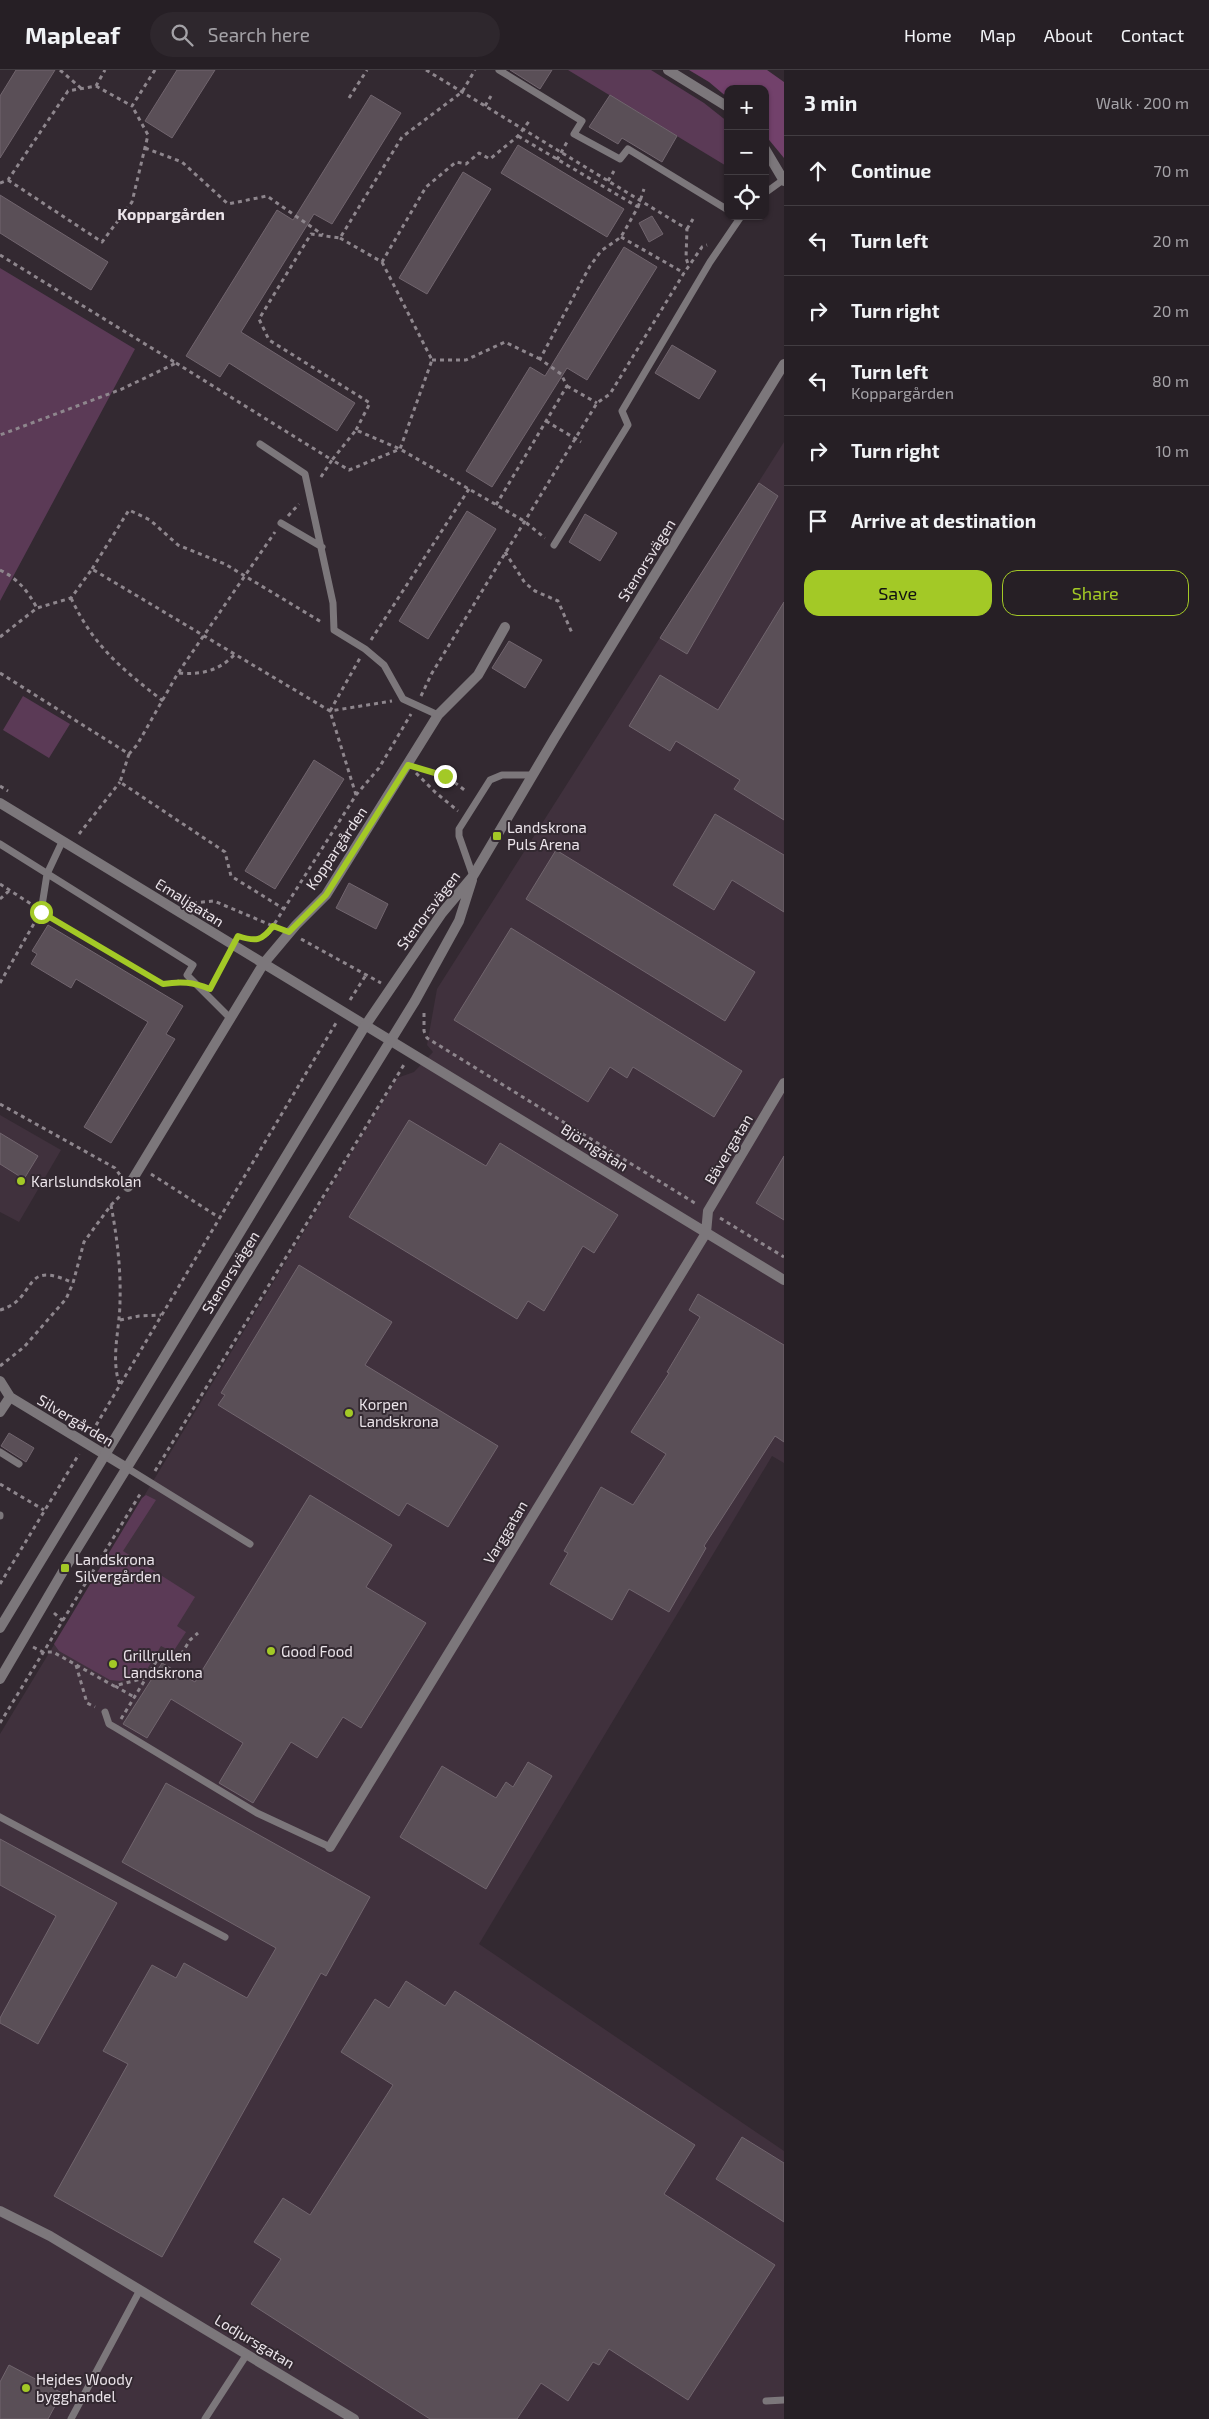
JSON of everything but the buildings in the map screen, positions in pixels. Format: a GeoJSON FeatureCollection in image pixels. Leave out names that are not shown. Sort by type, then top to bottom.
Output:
{"type":"FeatureCollection","features":[{"type":"Feature","properties":{"kind":"street"},"geometry":{"type":"LineString","coordinates":[[668,70],[724,105]]}},
{"type":"Feature","properties":{"kind":"street"},"geometry":{"type":"LineString","coordinates":[[769,156],[784,180]]}},
{"type":"Feature","properties":{"kind":"street","name":"Stenorsvägen"},"geometry":{"type":"LineString","coordinates":[[0,1628],[365,1026],[442,913],[473,876],[784,364]]}},
{"type":"Feature","properties":{"kind":"street","name":"Koppargården"},"geometry":{"type":"LineString","coordinates":[[128,1187],[264,963],[289,932],[326,895],[438,715],[478,675],[505,627]]}},
{"type":"Feature","properties":{"kind":"street","name":"Emaljgatan"},"geometry":{"type":"LineString","coordinates":[[0,803],[390,1041]]}},
{"type":"Feature","properties":{"kind":"street","name":"Stenorsvägen"},"geometry":{"type":"LineString","coordinates":[[0,1679],[127,1468],[415,1001],[458,921],[473,876]]}},
{"type":"Feature","properties":{"kind":"street","name":"Björngatan"},"geometry":{"type":"LineString","coordinates":[[390,1041],[412,1052],[784,1280]]}},
{"type":"Feature","properties":{"kind":"street","name":"Bävergatan"},"geometry":{"type":"LineString","coordinates":[[706,1233],[708,1211],[784,1083]]}},
{"type":"Feature","properties":{"kind":"street","name":"Varggatan"},"geometry":{"type":"LineString","coordinates":[[330,1847],[706,1233]]}},
{"type":"Feature","properties":{"kind":"street","name":"Silvergården"},"geometry":{"type":"LineString","coordinates":[[0,1382],[10,1397],[127,1468]]}},
{"type":"Feature","properties":{"kind":"street"},"geometry":{"type":"LineString","coordinates":[[0,1412],[10,1397]]}},
{"type":"Feature","properties":{"kind":"street","name":"Lodjursgatan"},"geometry":{"type":"LineString","coordinates":[[0,2211],[50,2236],[354,2419]]}},
{"type":"Feature","properties":{"kind":"lane"},"geometry":{"type":"LineString","coordinates":[[499,70],[582,121],[574,134],[620,159],[628,149],[724,208]]}},
{"type":"Feature","properties":{"kind":"lane"},"geometry":{"type":"LineString","coordinates":[[769,190],[784,180]]}},
{"type":"Feature","properties":{"kind":"lane"},"geometry":{"type":"LineString","coordinates":[[554,545],[628,425],[622,411],[710,262],[738,220]]}},
{"type":"Feature","properties":{"kind":"lane"},"geometry":{"type":"LineString","coordinates":[[260,444],[305,474],[333,603],[334,630],[384,665],[403,699],[438,715]]}},
{"type":"Feature","properties":{"kind":"lane"},"geometry":{"type":"LineString","coordinates":[[281,523],[322,547]]}},
{"type":"Feature","properties":{"kind":"lane"},"geometry":{"type":"LineString","coordinates":[[473,876],[460,836],[460,829],[467,817],[490,780],[502,775],[533,775]]}},
{"type":"Feature","properties":{"kind":"lane"},"geometry":{"type":"LineString","coordinates":[[41,912],[47,874],[62,842]]}},
{"type":"Feature","properties":{"kind":"lane"},"geometry":{"type":"LineString","coordinates":[[0,844],[193,965],[187,975],[231,1019]]}},
{"type":"Feature","properties":{"kind":"lane"},"geometry":{"type":"LineString","coordinates":[[0,1452],[19,1464]]}},
{"type":"Feature","properties":{"kind":"lane"},"geometry":{"type":"LineString","coordinates":[[127,1468],[148,1483],[250,1544]]}},
{"type":"Feature","properties":{"kind":"lane"},"geometry":{"type":"LineString","coordinates":[[104,1712],[109,1724],[257,1812],[330,1847]]}},
{"type":"Feature","properties":{"kind":"lane"},"geometry":{"type":"LineString","coordinates":[[0,1817],[225,1937]]}},
{"type":"Feature","properties":{"kind":"lane"},"geometry":{"type":"LineString","coordinates":[[71,2419],[140,2290]]}},
{"type":"Feature","properties":{"kind":"lane"},"geometry":{"type":"LineString","coordinates":[[205,2419],[248,2354]]}},
{"type":"Feature","properties":{"kind":"lane"},"geometry":{"type":"LineString","coordinates":[[766,2401],[784,2400]]}},
{"type":"Feature","properties":{"kind":"path"},"geometry":{"type":"LineString","coordinates":[[60,70],[82,88]]}},
{"type":"Feature","properties":{"kind":"path"},"geometry":{"type":"LineString","coordinates":[[96,86],[105,70]]}},
{"type":"Feature","properties":{"kind":"path"},"geometry":{"type":"LineString","coordinates":[[132,106],[154,70]]}},
{"type":"Feature","properties":{"kind":"path"},"geometry":{"type":"LineString","coordinates":[[349,98],[367,70]]}},
{"type":"Feature","properties":{"kind":"path"},"geometry":{"type":"LineString","coordinates":[[426,70],[687,229]]}},
{"type":"Feature","properties":{"kind":"path"},"geometry":{"type":"LineString","coordinates":[[340,238],[402,137],[462,92],[475,70]]}},
{"type":"Feature","properties":{"kind":"path"},"geometry":{"type":"LineString","coordinates":[[0,183],[8,180],[68,91],[96,86],[132,106],[148,135],[132,202],[102,242],[8,180]]}},
{"type":"Feature","properties":{"kind":"path"},"geometry":{"type":"LineString","coordinates":[[485,106],[491,96]]}},
{"type":"Feature","properties":{"kind":"path"},"geometry":{"type":"LineString","coordinates":[[382,262],[426,187],[456,162],[466,164],[479,153],[490,160],[518,136],[530,120]]}},
{"type":"Feature","properties":{"kind":"path"},"geometry":{"type":"LineString","coordinates":[[518,136],[638,207]]}},
{"type":"Feature","properties":{"kind":"path"},"geometry":{"type":"LineString","coordinates":[[557,160],[567,142]]}},
{"type":"Feature","properties":{"kind":"path"},"geometry":{"type":"LineString","coordinates":[[145,148],[182,162],[228,204],[267,196],[324,236]]}},
{"type":"Feature","properties":{"kind":"path"},"geometry":{"type":"LineString","coordinates":[[608,180],[614,171]]}},
{"type":"Feature","properties":{"kind":"path"},"geometry":{"type":"LineString","coordinates":[[540,359],[590,266],[602,251],[621,237],[638,207],[639,199],[644,189]]}},
{"type":"Feature","properties":{"kind":"path"},"geometry":{"type":"LineString","coordinates":[[689,267],[686,258],[687,229],[693,219]]}},
{"type":"Feature","properties":{"kind":"path"},"geometry":{"type":"LineString","coordinates":[[0,255],[332,460],[349,470],[400,449],[432,360],[382,262],[340,238],[311,234],[259,319],[269,340],[370,403],[356,430],[332,460],[310,493],[281,523],[178,673],[137,746],[129,754],[120,782],[79,834]]}},
{"type":"Feature","properties":{"kind":"path"},"geometry":{"type":"LineString","coordinates":[[621,237],[684,272]]}},
{"type":"Feature","properties":{"kind":"path"},"geometry":{"type":"LineString","coordinates":[[210,989],[238,936],[252,940],[266,936],[356,794],[379,768],[416,706],[432,673],[597,404],[610,394],[684,272],[702,247],[710,243]]}},
{"type":"Feature","properties":{"kind":"path"},"geometry":{"type":"LineString","coordinates":[[432,360],[466,360],[505,342],[540,359],[561,374],[567,386],[597,404]]}},
{"type":"Feature","properties":{"kind":"path"},"geometry":{"type":"LineString","coordinates":[[0,435],[122,389],[176,363]]}},
{"type":"Feature","properties":{"kind":"path"},"geometry":{"type":"LineString","coordinates":[[496,505],[567,386]]}},
{"type":"Feature","properties":{"kind":"path"},"geometry":{"type":"LineString","coordinates":[[546,421],[581,442]]}},
{"type":"Feature","properties":{"kind":"path"},"geometry":{"type":"LineString","coordinates":[[356,430],[400,449],[469,489],[524,521],[554,545]]}},
{"type":"Feature","properties":{"kind":"path"},"geometry":{"type":"LineString","coordinates":[[356,794],[330,711],[365,650],[469,489]]}},
{"type":"Feature","properties":{"kind":"path"},"geometry":{"type":"LineString","coordinates":[[0,637],[37,608],[72,598],[129,510],[150,520],[178,545],[225,564],[243,577],[334,630]]}},
{"type":"Feature","properties":{"kind":"path"},"geometry":{"type":"LineString","coordinates":[[505,552],[526,583],[534,591],[558,601],[572,633]]}},
{"type":"Feature","properties":{"kind":"path"},"geometry":{"type":"LineString","coordinates":[[92,569],[330,711],[403,699]]}},
{"type":"Feature","properties":{"kind":"path"},"geometry":{"type":"LineString","coordinates":[[0,570],[12,576],[26,589],[37,608]]}},
{"type":"Feature","properties":{"kind":"path"},"geometry":{"type":"LineString","coordinates":[[72,598],[83,624],[102,648],[128,674],[163,701]]}},
{"type":"Feature","properties":{"kind":"path"},"geometry":{"type":"LineString","coordinates":[[178,673],[196,674],[212,671],[227,662],[235,654]]}},
{"type":"Feature","properties":{"kind":"path"},"geometry":{"type":"LineString","coordinates":[[0,673],[129,754]]}},
{"type":"Feature","properties":{"kind":"path"},"geometry":{"type":"LineString","coordinates":[[388,753],[408,765],[445,776],[467,792]]}},
{"type":"Feature","properties":{"kind":"path"},"geometry":{"type":"LineString","coordinates":[[408,765],[434,792],[467,817]]}},
{"type":"Feature","properties":{"kind":"path"},"geometry":{"type":"LineString","coordinates":[[120,782],[225,852],[231,876],[284,909]]}},
{"type":"Feature","properties":{"kind":"path"},"geometry":{"type":"LineString","coordinates":[[0,786],[16,795]]}},
{"type":"Feature","properties":{"kind":"path"},"geometry":{"type":"LineString","coordinates":[[71,829],[87,839]]}},
{"type":"Feature","properties":{"kind":"path"},"geometry":{"type":"LineString","coordinates":[[0,884],[41,912],[163,984],[185,982]]}},
{"type":"Feature","properties":{"kind":"path"},"geometry":{"type":"LineString","coordinates":[[0,899],[10,890]]}},
{"type":"Feature","properties":{"kind":"path"},"geometry":{"type":"LineString","coordinates":[[187,899],[195,904],[214,901],[289,932],[391,988]]}},
{"type":"Feature","properties":{"kind":"path"},"geometry":{"type":"LineString","coordinates":[[0,983],[41,912]]}},
{"type":"Feature","properties":{"kind":"path"},"geometry":{"type":"LineString","coordinates":[[0,1584],[366,975]]}},
{"type":"Feature","properties":{"kind":"path"},"geometry":{"type":"LineString","coordinates":[[415,1001],[424,1006],[424,1031],[427,1038],[784,1257]]}},
{"type":"Feature","properties":{"kind":"path"},"geometry":{"type":"LineString","coordinates":[[0,1723],[412,1052],[427,1038]]}},
{"type":"Feature","properties":{"kind":"path"},"geometry":{"type":"LineString","coordinates":[[0,1104],[115,1168],[128,1187],[111,1205],[84,1242],[73,1283],[66,1299],[24,1347],[0,1366]]}},
{"type":"Feature","properties":{"kind":"path"},"geometry":{"type":"LineString","coordinates":[[140,1168],[220,1218]]}},
{"type":"Feature","properties":{"kind":"path"},"geometry":{"type":"LineString","coordinates":[[111,1205],[118,1247],[120,1320],[115,1372],[120,1386]]}},
{"type":"Feature","properties":{"kind":"path"},"geometry":{"type":"LineString","coordinates":[[0,1310],[8,1308],[20,1299],[30,1284],[41,1275],[54,1274],[73,1283]]}},
{"type":"Feature","properties":{"kind":"path"},"geometry":{"type":"LineString","coordinates":[[120,1320],[139,1316],[162,1315]]}},
{"type":"Feature","properties":{"kind":"path"},"geometry":{"type":"LineString","coordinates":[[0,1484],[44,1510]]}},
{"type":"Feature","properties":{"kind":"path"},"geometry":{"type":"LineString","coordinates":[[75,1580],[79,1574],[88,1579]]}},
{"type":"Feature","properties":{"kind":"path"},"geometry":{"type":"LineString","coordinates":[[58,1607],[54,1614],[62,1621]]}},
{"type":"Feature","properties":{"kind":"path"},"geometry":{"type":"LineString","coordinates":[[116,1728],[162,1652],[177,1661],[190,1640],[198,1633]]}},
{"type":"Feature","properties":{"kind":"path"},"geometry":{"type":"LineString","coordinates":[[43,1652],[54,1652],[134,1697]]}},
{"type":"Feature","properties":{"kind":"path"},"geometry":{"type":"LineString","coordinates":[[76,1665],[87,1703],[104,1712]]}},
{"type":"Feature","properties":{"kind":"path"},"geometry":{"type":"LineString","coordinates":[[114,1686],[145,1678]]}},
{"type":"Feature","properties":{"kind":"shaded area"},"geometry":{"type":"Polygon","coordinates":[[[568,70],[651,70],[704,103],[724,119],[724,165],[568,70]]]}},
{"type":"Feature","properties":{"kind":"shaded area"},"geometry":{"type":"Polygon","coordinates":[[[689,70],[767,70],[784,82],[784,158],[769,140],[769,85],[724,85],[724,95],[709,82],[689,70]]]}},
{"type":"Feature","properties":{"kind":"shaded area"},"geometry":{"type":"Polygon","coordinates":[[[0,268],[135,349],[0,601],[0,268]]]}},
{"type":"Feature","properties":{"kind":"shaded area"},"geometry":{"type":"Polygon","coordinates":[[[784,442],[784,1463],[772,1456],[479,1944],[784,2151],[784,2419],[0,2419],[0,1734],[397,1078],[414,1072],[433,1052],[427,1045],[437,989],[784,442]]]}},
{"type":"Feature","properties":{"kind":"shaded area"},"geometry":{"type":"Polygon","coordinates":[[[23,696],[70,724],[49,758],[3,730],[23,696]]]}},
{"type":"Feature","properties":{"kind":"shaded area","name":"Karlslundskolan"},"geometry":{"type":"Polygon","coordinates":[[[0,1115],[61,1150],[19,1222],[0,1212],[0,1115]]]}},
{"type":"Feature","properties":{"kind":"shaded area"},"geometry":{"type":"Polygon","coordinates":[[[146,1495],[156,1500],[123,1551],[195,1597],[177,1626],[186,1632],[173,1652],[161,1646],[143,1676],[120,1681],[110,1680],[59,1651],[54,1644],[142,1498],[146,1495]]]}},
{"type":"Feature","properties":{"kind":"place","name":"Landskrona Puls Arena"},"geometry":{"type":"Point","coordinates":[497,836]}},
{"type":"Feature","properties":{"kind":"place","name":"Karlslundskolan"},"geometry":{"type":"Point","coordinates":[21,1181]}},
{"type":"Feature","properties":{"kind":"place","name":"Korpen Landskrona"},"geometry":{"type":"Point","coordinates":[349,1413]}},
{"type":"Feature","properties":{"kind":"place","name":"Landskrona Silvergården"},"geometry":{"type":"Point","coordinates":[65,1568]}},
{"type":"Feature","properties":{"kind":"place","name":"Good Food"},"geometry":{"type":"Point","coordinates":[271,1651]}},
{"type":"Feature","properties":{"kind":"place","name":"Grillrullen Landskrona"},"geometry":{"type":"Point","coordinates":[113,1664]}},
{"type":"Feature","properties":{"kind":"place","name":"Hejdes Woody bygghandel"},"geometry":{"type":"Point","coordinates":[26,2388]}},
{"type":"Feature","properties":{"kind":"district","name":"Koppargården"},"geometry":{"type":"Point","coordinates":[171,213]}},
{"type":"Feature","properties":{"kind":"route"},"geometry":{"type":"LineString","coordinates":[[41,912],[163,984],[177,981],[192,982],[210,989],[238,936],[252,940],[266,936],[273,926],[289,932],[326,895],[408,765],[445,776]]}}]}
